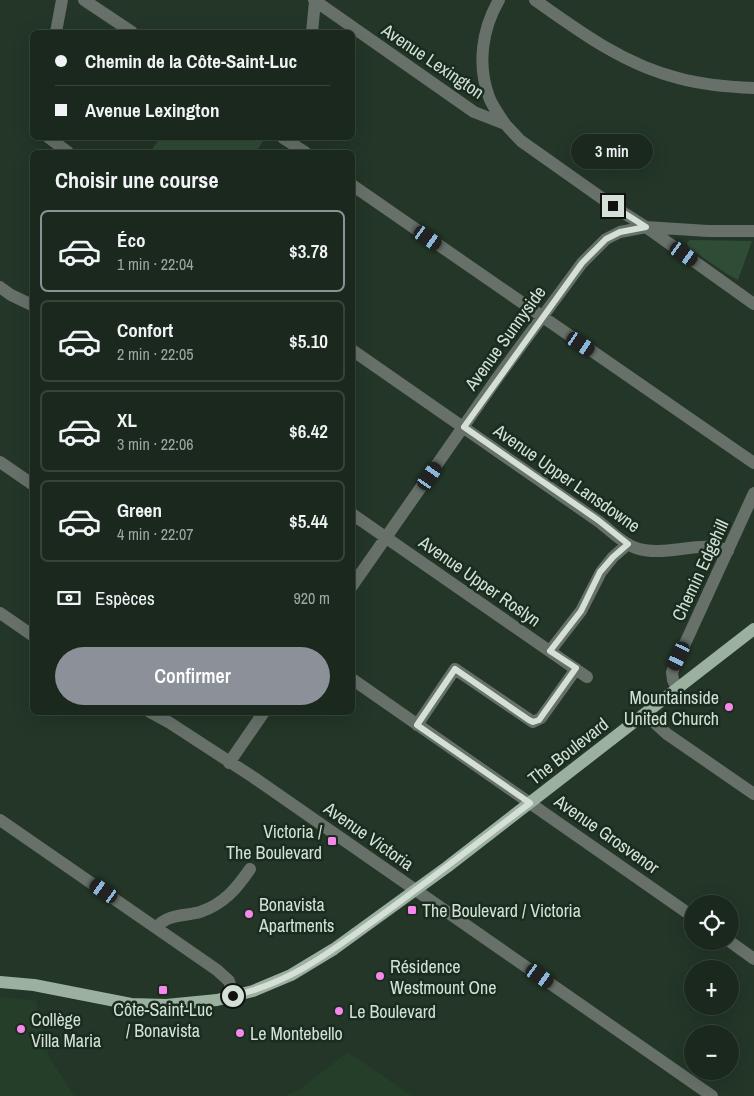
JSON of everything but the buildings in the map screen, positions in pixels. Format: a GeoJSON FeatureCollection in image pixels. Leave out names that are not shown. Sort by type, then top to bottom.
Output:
{"type":"FeatureCollection","features":[{"type":"Feature","properties":{"kind":"main road","name":"The Boulevard"},"geometry":{"type":"LineString","coordinates":[[0,982],[34,985],[114,1001],[146,1005],[191,1004],[233,996],[260,988],[296,973],[322,958],[416,890],[754,629]]}},
{"type":"Feature","properties":{"kind":"street"},"geometry":{"type":"LineString","coordinates":[[56,30],[62,0]]}},
{"type":"Feature","properties":{"kind":"street"},"geometry":{"type":"LineString","coordinates":[[84,0],[129,30]]}},
{"type":"Feature","properties":{"kind":"street"},"geometry":{"type":"LineString","coordinates":[[312,30],[314,0]]}},
{"type":"Feature","properties":{"kind":"street","name":"Avenue Lexington"},"geometry":{"type":"LineString","coordinates":[[314,0],[474,112],[505,124],[521,141],[754,304]]}},
{"type":"Feature","properties":{"kind":"street"},"geometry":{"type":"LineString","coordinates":[[499,0],[487,24],[482,54],[483,73],[489,98],[505,124]]}},
{"type":"Feature","properties":{"kind":"street"},"geometry":{"type":"LineString","coordinates":[[536,0],[611,51],[654,71],[694,82],[754,88]]}},
{"type":"Feature","properties":{"kind":"street"},"geometry":{"type":"LineString","coordinates":[[51,140],[65,150]]}},
{"type":"Feature","properties":{"kind":"street"},"geometry":{"type":"LineString","coordinates":[[286,140],[302,150]]}},
{"type":"Feature","properties":{"kind":"street"},"geometry":{"type":"LineString","coordinates":[[355,187],[754,463]]}},
{"type":"Feature","properties":{"kind":"street","name":"Avenue Sunnyside"},"geometry":{"type":"LineString","coordinates":[[355,582],[542,317],[582,263],[606,239],[620,232],[646,227],[708,231],[754,231]]}},
{"type":"Feature","properties":{"kind":"street"},"geometry":{"type":"LineString","coordinates":[[0,287],[11,295],[30,304]]}},
{"type":"Feature","properties":{"kind":"street","name":"Avenue Upper Lansdowne"},"geometry":{"type":"LineString","coordinates":[[355,352],[598,520],[628,544],[645,550],[716,547],[728,550]]}},
{"type":"Feature","properties":{"kind":"street"},"geometry":{"type":"LineString","coordinates":[[0,462],[30,483]]}},
{"type":"Feature","properties":{"kind":"street","name":"Chemin Edgehill"},"geometry":{"type":"LineString","coordinates":[[677,688],[672,672],[754,493]]}},
{"type":"Feature","properties":{"kind":"street","name":"Avenue Upper Roslyn"},"geometry":{"type":"LineString","coordinates":[[355,516],[588,677]]}},
{"type":"Feature","properties":{"kind":"street"},"geometry":{"type":"LineString","coordinates":[[550,651],[581,611],[600,572],[628,544]]}},
{"type":"Feature","properties":{"kind":"street"},"geometry":{"type":"LineString","coordinates":[[0,613],[30,634]]}},
{"type":"Feature","properties":{"kind":"street"},"geometry":{"type":"LineString","coordinates":[[417,725],[455,669],[533,722],[541,718],[576,668]]}},
{"type":"Feature","properties":{"kind":"street","name":"Avenue Grosvenor"},"geometry":{"type":"LineString","coordinates":[[355,682],[684,910]]}},
{"type":"Feature","properties":{"kind":"street"},"geometry":{"type":"LineString","coordinates":[[647,712],[668,734],[754,794]]}},
{"type":"Feature","properties":{"kind":"street","name":"Avenue Victoria"},"geometry":{"type":"LineString","coordinates":[[155,715],[253,777],[712,1096]]}},
{"type":"Feature","properties":{"kind":"street"},"geometry":{"type":"LineString","coordinates":[[229,763],[262,715]]}},
{"type":"Feature","properties":{"kind":"street"},"geometry":{"type":"LineString","coordinates":[[0,820],[157,927],[224,976],[230,984],[233,996]]}},
{"type":"Feature","properties":{"kind":"street"},"geometry":{"type":"LineString","coordinates":[[157,927],[166,919],[200,912],[216,904],[234,891],[250,869]]}},
{"type":"Feature","properties":{"kind":"street"},"geometry":{"type":"LineString","coordinates":[[739,948],[754,959]]}},
{"type":"Feature","properties":{"kind":"shaded area"},"geometry":{"type":"Polygon","coordinates":[[[159,140],[264,140],[257,150],[151,150],[159,140]]]}},
{"type":"Feature","properties":{"kind":"shaded area"},"geometry":{"type":"Polygon","coordinates":[[[690,240],[752,241],[738,280],[689,248],[687,243],[690,240]]]}},
{"type":"Feature","properties":{"kind":"shaded area","name":"Collège Villa Maria"},"geometry":{"type":"Polygon","coordinates":[[[0,997],[36,1001],[49,1057],[74,1095],[78,1096],[0,1096],[0,997]]]}},
{"type":"Feature","properties":{"kind":"shaded area"},"geometry":{"type":"Polygon","coordinates":[[[348,1052],[412,1096],[284,1096],[300,1089],[348,1052]]]}},
{"type":"Feature","properties":{"kind":"place","name":"Mountainside United Church"},"geometry":{"type":"Point","coordinates":[729,707]}},
{"type":"Feature","properties":{"kind":"place","name":"Victoria / The Boulevard"},"geometry":{"type":"Point","coordinates":[332,841]}},
{"type":"Feature","properties":{"kind":"place","name":"The Boulevard / Victoria"},"geometry":{"type":"Point","coordinates":[412,910]}},
{"type":"Feature","properties":{"kind":"place","name":"Bonavista Apartments"},"geometry":{"type":"Point","coordinates":[249,914]}},
{"type":"Feature","properties":{"kind":"place","name":"Résidence Westmount One"},"geometry":{"type":"Point","coordinates":[380,976]}},
{"type":"Feature","properties":{"kind":"place","name":"Côte-Saint-Luc / Bonavista"},"geometry":{"type":"Point","coordinates":[163,990]}},
{"type":"Feature","properties":{"kind":"place","name":"Le Boulevard"},"geometry":{"type":"Point","coordinates":[339,1011]}},
{"type":"Feature","properties":{"kind":"place","name":"Collège Villa Maria"},"geometry":{"type":"Point","coordinates":[21,1029]}},
{"type":"Feature","properties":{"kind":"place","name":"Le Montebello"},"geometry":{"type":"Point","coordinates":[240,1033]}},
{"type":"Feature","properties":{"kind":"route"},"geometry":{"type":"LineString","coordinates":[[233,996],[253,991],[281,980],[316,961],[430,880],[530,803],[417,725],[455,669],[529,720],[533,722],[539,720],[576,668],[550,651],[581,611],[600,572],[628,544],[598,520],[464,427],[498,377],[582,263],[606,239],[620,232],[646,227],[613,206]]}}]}
